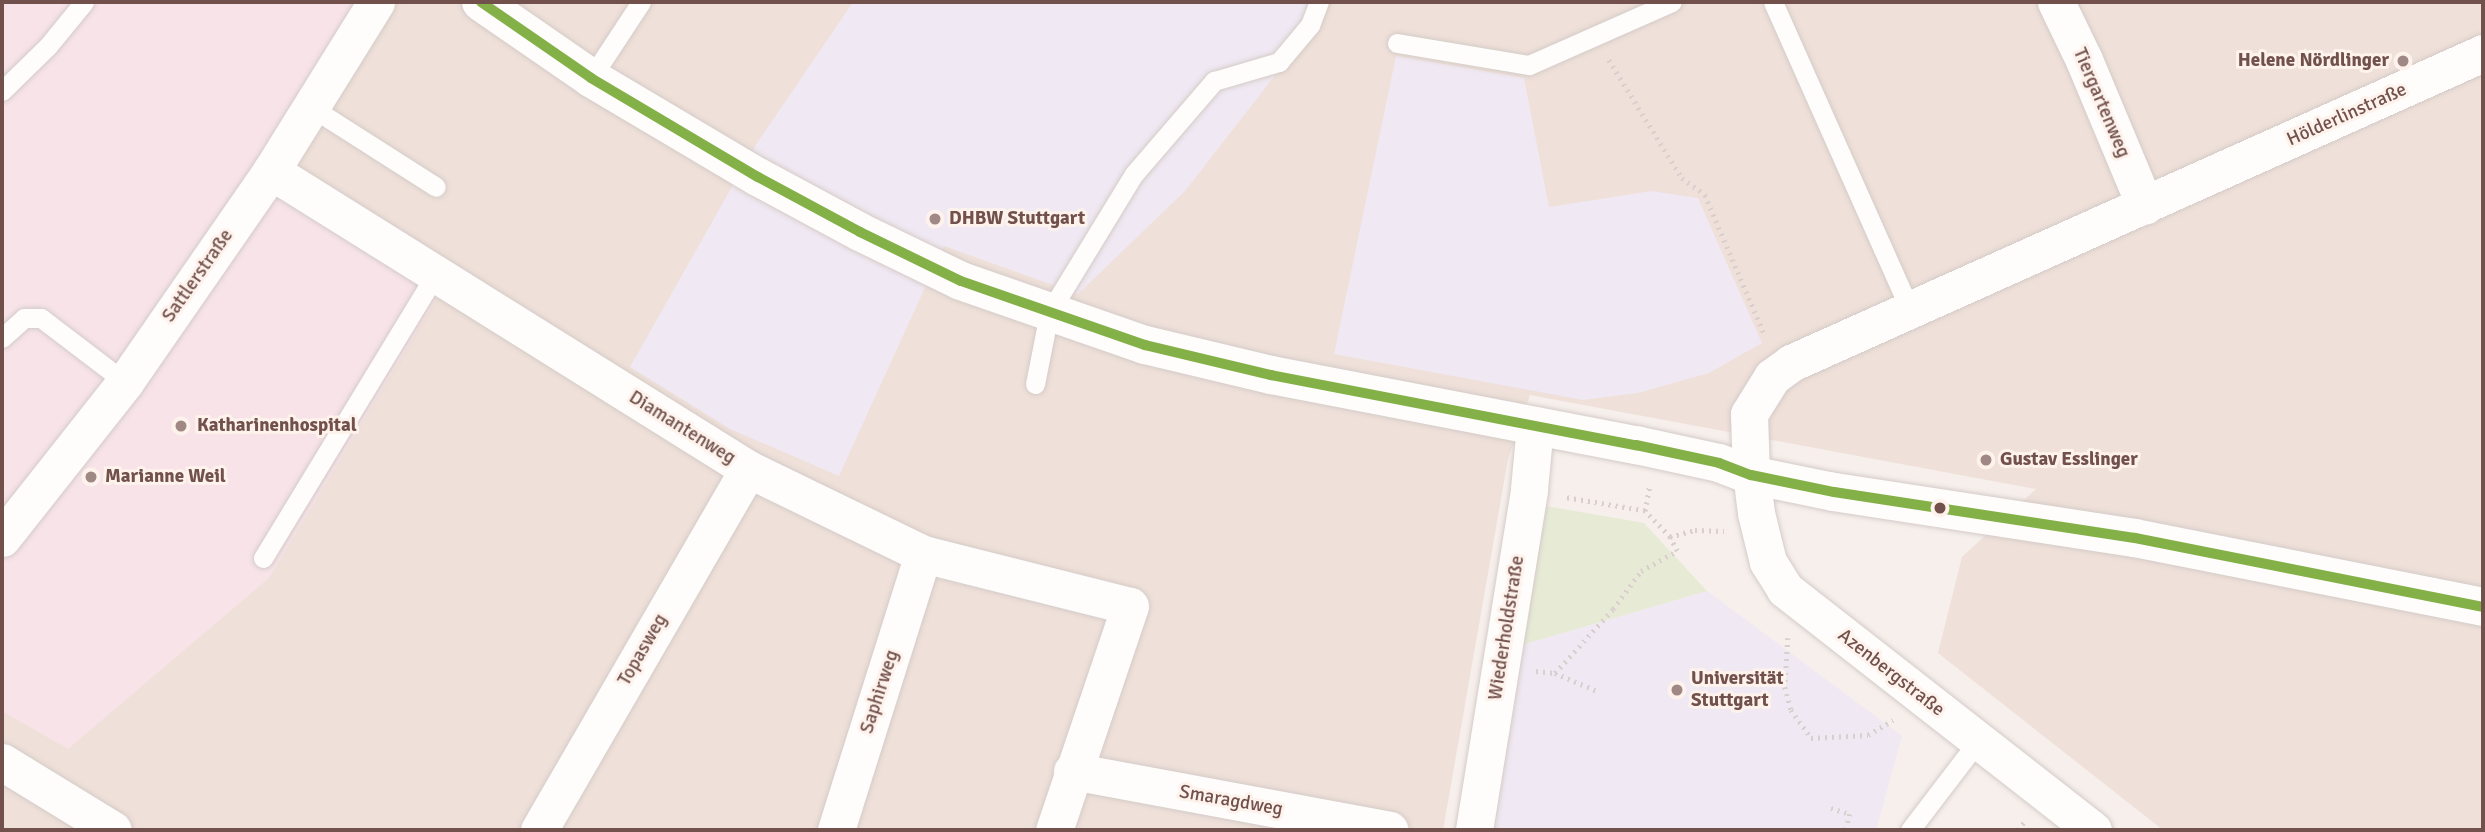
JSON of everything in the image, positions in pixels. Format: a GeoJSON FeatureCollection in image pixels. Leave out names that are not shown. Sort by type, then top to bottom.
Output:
{"type":"FeatureCollection","features":[{"type":"Feature","properties":{"kind":"street","name":"Sattlerstraße"},"geometry":{"type":"LineString","coordinates":[[2,538],[125,382],[271,171],[376,2]]}},
{"type":"Feature","properties":{"kind":"street"},"geometry":{"type":"LineString","coordinates":[[481,2],[591,78],[758,177],[860,232],[961,281],[1145,345],[1271,376],[1535,425],[1719,463],[1751,475],[1890,502],[2135,538],[2483,607]]}},
{"type":"Feature","properties":{"kind":"street","name":"Tiergartenweg"},"geometry":{"type":"LineString","coordinates":[[2056,2],[2084,60],[2145,206]]}},
{"type":"Feature","properties":{"kind":"street","name":"Hölderlinstraße"},"geometry":{"type":"LineString","coordinates":[[1779,369],[2483,53]]}},
{"type":"Feature","properties":{"kind":"street","name":"Diamantenweg"},"geometry":{"type":"LineString","coordinates":[[271,171],[748,469],[923,554],[1130,606],[1072,771]]}},
{"type":"Feature","properties":{"kind":"street"},"geometry":{"type":"LineString","coordinates":[[1751,475],[1749,414],[1779,369]]}},
{"type":"Feature","properties":{"kind":"street","name":"Wiederholdstraße"},"geometry":{"type":"LineString","coordinates":[[1474,830],[1529,489],[1535,425]]}},
{"type":"Feature","properties":{"kind":"street","name":"Topasweg"},"geometry":{"type":"LineString","coordinates":[[539,830],[748,469]]}},
{"type":"Feature","properties":{"kind":"street","name":"Azenbergstraße"},"geometry":{"type":"LineString","coordinates":[[1751,475],[1768,562],[1785,589],[2093,830]]}},
{"type":"Feature","properties":{"kind":"street","name":"Saphirweg"},"geometry":{"type":"LineString","coordinates":[[836,830],[923,554]]}},
{"type":"Feature","properties":{"kind":"street"},"geometry":{"type":"LineString","coordinates":[[2,761],[113,830]]}},
{"type":"Feature","properties":{"kind":"street"},"geometry":{"type":"LineString","coordinates":[[1054,830],[1072,771]]}},
{"type":"Feature","properties":{"kind":"street","name":"Smaragdweg"},"geometry":{"type":"LineString","coordinates":[[1072,771],[1300,822],[1390,830]]}},
{"type":"Feature","properties":{"kind":"lane"},"geometry":{"type":"LineString","coordinates":[[2,91],[48,46],[84,2]]}},
{"type":"Feature","properties":{"kind":"lane"},"geometry":{"type":"LineString","coordinates":[[591,78],[641,2]]}},
{"type":"Feature","properties":{"kind":"lane"},"geometry":{"type":"LineString","coordinates":[[1035,384],[1049,313],[1134,173],[1214,81],[1279,62],[1310,25],[1319,2]]}},
{"type":"Feature","properties":{"kind":"lane"},"geometry":{"type":"LineString","coordinates":[[1396,43],[1529,65],[1672,2]]}},
{"type":"Feature","properties":{"kind":"lane"},"geometry":{"type":"LineString","coordinates":[[1773,2],[1910,310]]}},
{"type":"Feature","properties":{"kind":"lane"},"geometry":{"type":"LineString","coordinates":[[311,107],[436,187]]}},
{"type":"Feature","properties":{"kind":"lane"},"geometry":{"type":"LineString","coordinates":[[263,558],[436,274]]}},
{"type":"Feature","properties":{"kind":"lane"},"geometry":{"type":"LineString","coordinates":[[2,338],[24,318],[41,318],[125,382]]}},
{"type":"Feature","properties":{"kind":"lane"},"geometry":{"type":"LineString","coordinates":[[1910,830],[1978,741]]}},
{"type":"Feature","properties":{"kind":"path"},"geometry":{"type":"LineString","coordinates":[[1594,37],[1682,178],[1705,195],[1779,369]]}},
{"type":"Feature","properties":{"kind":"path"},"geometry":{"type":"LineString","coordinates":[[1529,489],[1582,502],[1645,511],[1670,537],[1677,551],[1641,571],[1613,609],[1555,674]]}},
{"type":"Feature","properties":{"kind":"path"},"geometry":{"type":"LineString","coordinates":[[1670,537],[1696,530],[1761,534]]}},
{"type":"Feature","properties":{"kind":"path"},"geometry":{"type":"LineString","coordinates":[[1788,638],[1785,687],[1791,710],[1811,738],[1868,735],[1894,720]]}},
{"type":"Feature","properties":{"kind":"path"},"geometry":{"type":"LineString","coordinates":[[1500,668],[1555,674],[1597,691]]}},
{"type":"Feature","properties":{"kind":"path"},"geometry":{"type":"LineString","coordinates":[[1831,808],[1850,814],[1846,830]]}},
{"type":"Feature","properties":{"kind":"path"},"geometry":{"type":"LineString","coordinates":[[2018,830],[2025,822]]}},
{"type":"Feature","properties":{"kind":"shaded area","name":"Katharinenhospital"},"geometry":{"type":"Polygon","coordinates":[[[2,2],[367,2],[261,161],[451,275],[270,577],[68,749],[2,711],[2,2]]]}},
{"type":"Feature","properties":{"kind":"shaded area"},"geometry":{"type":"Polygon","coordinates":[[[376,2],[2483,2],[2483,830],[2163,830],[1938,653],[1962,557],[2036,489],[1530,395],[1508,459],[1443,830],[2,830],[2,583],[376,2]]]}},
{"type":"Feature","properties":{"kind":"shaded area","name":"DHBW Stuttgart"},"geometry":{"type":"Polygon","coordinates":[[[853,2],[1322,2],[1315,24],[1185,191],[1078,294],[944,246],[839,476],[730,429],[630,367],[755,146],[853,2]]]}},
{"type":"Feature","properties":{"kind":"shaded area"},"geometry":{"type":"Polygon","coordinates":[[[1396,56],[1524,78],[1549,207],[1651,191],[1698,198],[1762,343],[1709,373],[1638,393],[1583,400],[1334,354],[1396,56]]]}},
{"type":"Feature","properties":{"kind":"shaded area","name":"Universität Stuttgart"},"geometry":{"type":"Polygon","coordinates":[[[1707,591],[1902,736],[1876,830],[1494,830],[1521,645],[1707,591]]]}},
{"type":"Feature","properties":{"kind":"green space"},"geometry":{"type":"Polygon","coordinates":[[[1546,506],[1644,523],[1707,591],[1521,645],[1546,506]]]}},
{"type":"Feature","properties":{"kind":"transit line"},"geometry":{"type":"LineString","coordinates":[[481,2],[591,78],[758,177],[860,232],[961,281],[1145,345],[1271,375],[1636,445],[1719,463],[1751,475],[1834,492],[2135,538],[2483,607]]}},
{"type":"Feature","properties":{"kind":"place","name":"Helene Nördlinger"},"geometry":{"type":"Point","coordinates":[2403,61]}},
{"type":"Feature","properties":{"kind":"place","name":"DHBW Stuttgart"},"geometry":{"type":"Point","coordinates":[935,219]}},
{"type":"Feature","properties":{"kind":"place","name":"Katharinenhospital"},"geometry":{"type":"Point","coordinates":[181,426]}},
{"type":"Feature","properties":{"kind":"place","name":"Gustav Esslinger"},"geometry":{"type":"Point","coordinates":[1986,460]}},
{"type":"Feature","properties":{"kind":"place","name":"Marianne Weil"},"geometry":{"type":"Point","coordinates":[91,477]}},
{"type":"Feature","properties":{"kind":"place","name":"Universität Stuttgart"},"geometry":{"type":"Point","coordinates":[1677,690]}}]}
